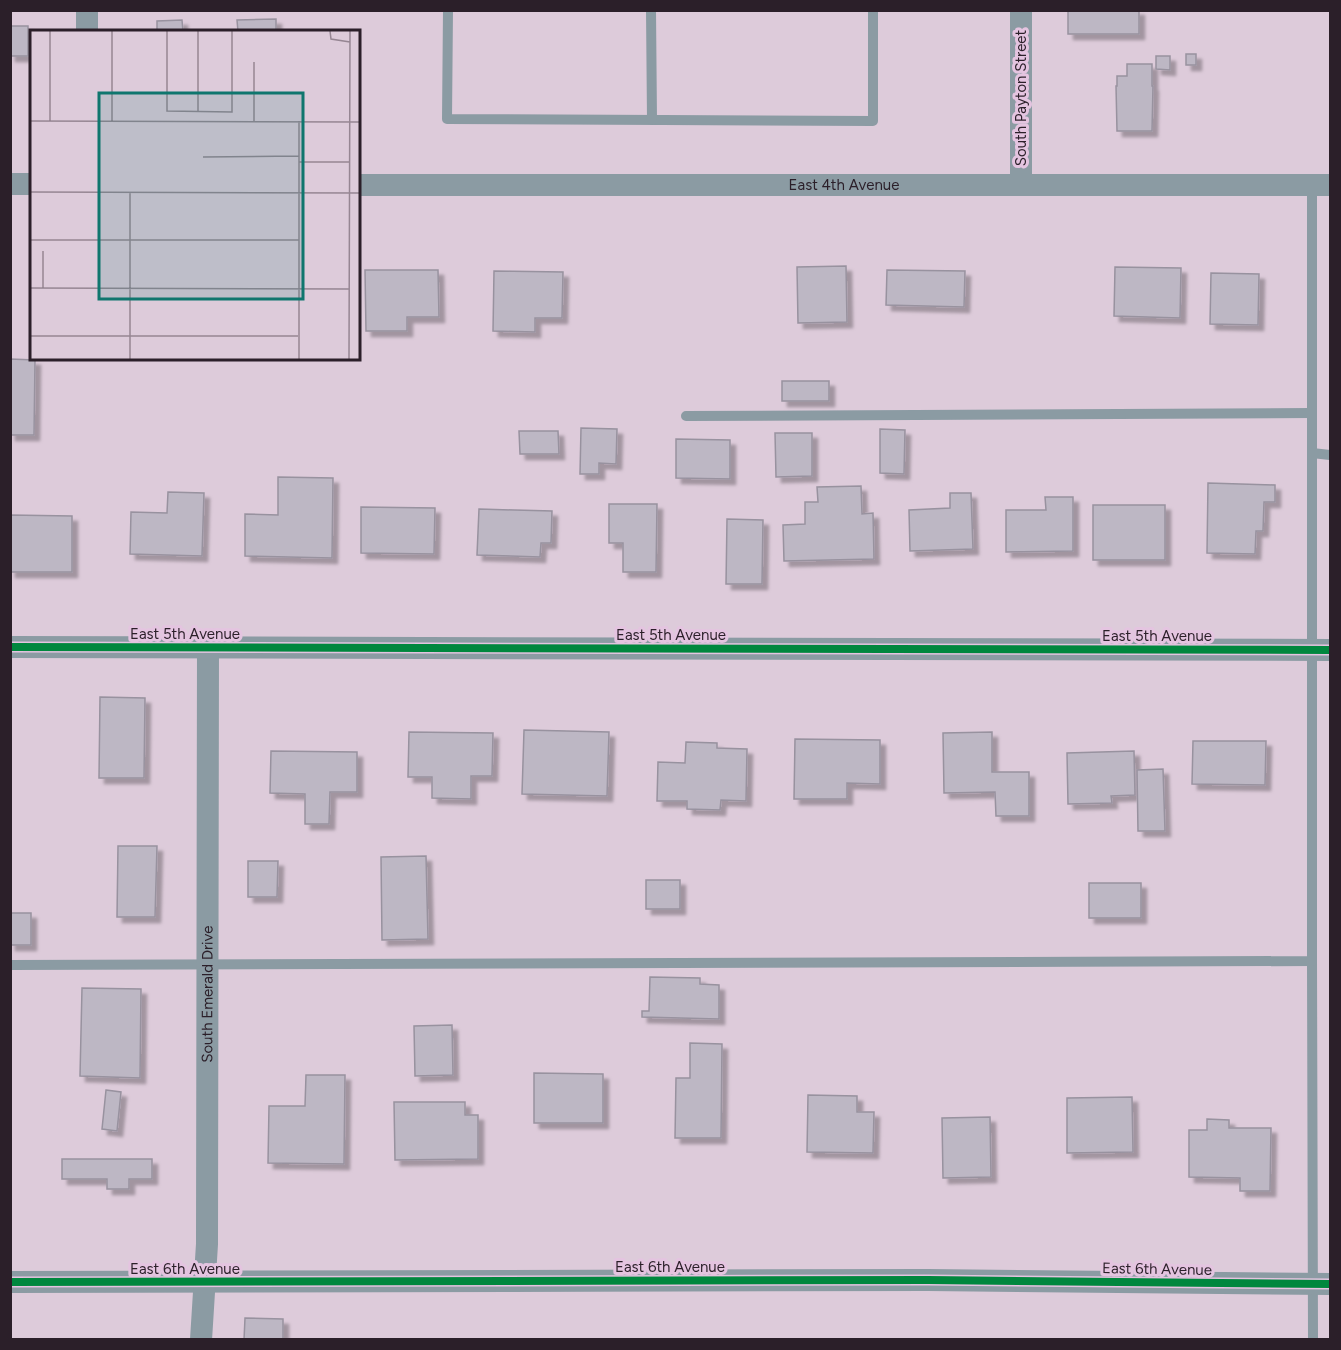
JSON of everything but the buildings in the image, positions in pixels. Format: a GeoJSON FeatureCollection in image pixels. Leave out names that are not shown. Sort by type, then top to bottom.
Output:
{"type":"FeatureCollection","features":[{"type":"Feature","properties":{"kind":"street"},"geometry":{"type":"LineString","coordinates":[[87,10],[87,30]]}},
{"type":"Feature","properties":{"kind":"street","name":"South Payton Street"},"geometry":{"type":"LineString","coordinates":[[1021,10],[1021,185]]}},
{"type":"Feature","properties":{"kind":"street"},"geometry":{"type":"LineString","coordinates":[[10,184],[30,184]]}},
{"type":"Feature","properties":{"kind":"street","name":"East 4th Avenue"},"geometry":{"type":"LineString","coordinates":[[360,185],[1321,185]]}},
{"type":"Feature","properties":{"kind":"street","name":"East 5th Avenue"},"geometry":{"type":"LineString","coordinates":[[10,647],[1321,650]]}},
{"type":"Feature","properties":{"kind":"street","name":"South Emerald Drive"},"geometry":{"type":"LineString","coordinates":[[201,1340],[207,1244],[208,647]]}},
{"type":"Feature","properties":{"kind":"street","name":"East 6th Avenue"},"geometry":{"type":"LineString","coordinates":[[10,1282],[927,1280],[1322,1284]]}},
{"type":"Feature","properties":{"kind":"lane"},"geometry":{"type":"LineString","coordinates":[[448,10],[447,119],[873,121],[873,10]]}},
{"type":"Feature","properties":{"kind":"lane"},"geometry":{"type":"LineString","coordinates":[[651,10],[652,120]]}},
{"type":"Feature","properties":{"kind":"lane"},"geometry":{"type":"LineString","coordinates":[[1313,1340],[1322,1284],[1312,961],[1321,650],[1311,413],[1321,185]]}},
{"type":"Feature","properties":{"kind":"lane"},"geometry":{"type":"LineString","coordinates":[[686,416],[1311,413]]}},
{"type":"Feature","properties":{"kind":"lane"},"geometry":{"type":"LineString","coordinates":[[1312,453],[1330,455]]}},
{"type":"Feature","properties":{"kind":"lane"},"geometry":{"type":"LineString","coordinates":[[10,965],[1312,961]]}},
{"type":"Feature","properties":{"kind":"cycle path"},"geometry":{"type":"LineString","coordinates":[[10,647],[1330,650]]}},
{"type":"Feature","properties":{"kind":"cycle path"},"geometry":{"type":"LineString","coordinates":[[10,1282],[928,1280],[1330,1284]]}}]}
